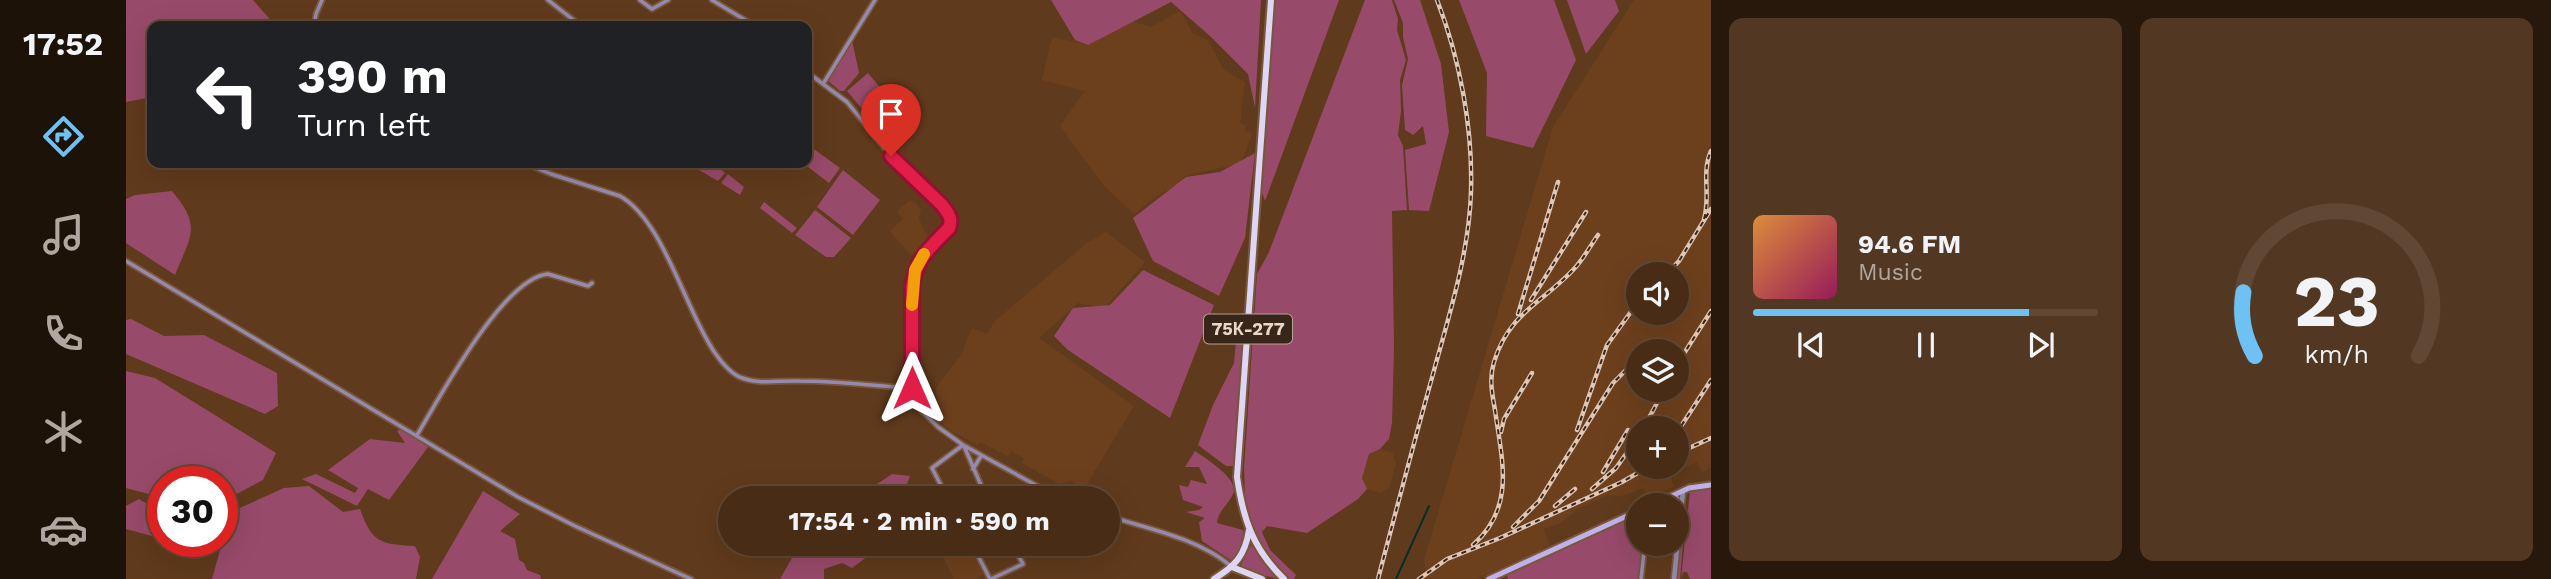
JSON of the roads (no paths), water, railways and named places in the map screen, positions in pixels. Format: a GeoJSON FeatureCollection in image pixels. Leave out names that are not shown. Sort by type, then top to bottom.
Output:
{"type":"FeatureCollection","features":[{"type":"Feature","properties":{"kind":"main road","name":"75К-277"},"geometry":{"type":"LineString","coordinates":[[1249,528],[1239,491],[1238,466],[1271,0]]}},
{"type":"Feature","properties":{"kind":"main road"},"geometry":{"type":"LineString","coordinates":[[1679,493],[1700,485],[1711,485]]}},
{"type":"Feature","properties":{"kind":"main road"},"geometry":{"type":"LineString","coordinates":[[1489,579],[1626,516]]}},
{"type":"Feature","properties":{"kind":"main road"},"geometry":{"type":"LineString","coordinates":[[1213,579],[1232,567],[1245,550],[1249,528]]}},
{"type":"Feature","properties":{"kind":"main road"},"geometry":{"type":"LineString","coordinates":[[1249,528],[1261,554],[1284,579]]}},
{"type":"Feature","properties":{"kind":"main road"},"geometry":{"type":"LineString","coordinates":[[1232,567],[1262,579]]}},
{"type":"Feature","properties":{"kind":"street"},"geometry":{"type":"LineString","coordinates":[[315,21],[322,0]]}},
{"type":"Feature","properties":{"kind":"street"},"geometry":{"type":"LineString","coordinates":[[548,0],[575,21]]}},
{"type":"Feature","properties":{"kind":"street"},"geometry":{"type":"LineString","coordinates":[[640,0],[652,9],[668,0]]}},
{"type":"Feature","properties":{"kind":"street"},"geometry":{"type":"LineString","coordinates":[[712,0],[747,21]]}},
{"type":"Feature","properties":{"kind":"street"},"geometry":{"type":"LineString","coordinates":[[823,84],[875,0]]}},
{"type":"Feature","properties":{"kind":"street"},"geometry":{"type":"LineString","coordinates":[[812,76],[847,102],[891,156],[949,214],[949,228],[920,258],[912,286],[912,388],[915,402],[924,415],[963,446],[1037,486]]}},
{"type":"Feature","properties":{"kind":"street"},"geometry":{"type":"LineString","coordinates":[[536,168],[630,201],[674,271],[705,339],[736,376],[758,382],[801,381],[912,388]]}},
{"type":"Feature","properties":{"kind":"street"},"geometry":{"type":"LineString","coordinates":[[126,261],[518,497],[691,579]]}},
{"type":"Feature","properties":{"kind":"street"},"geometry":{"type":"LineString","coordinates":[[417,435],[482,330],[508,298],[530,280],[541,275],[548,274],[588,286],[592,283]]}},
{"type":"Feature","properties":{"kind":"street"},"geometry":{"type":"LineString","coordinates":[[941,486],[932,468],[963,446]]}},
{"type":"Feature","properties":{"kind":"street"},"geometry":{"type":"LineString","coordinates":[[963,446],[981,486]]}},
{"type":"Feature","properties":{"kind":"street"},"geometry":{"type":"LineString","coordinates":[[974,469],[981,455]]}},
{"type":"Feature","properties":{"kind":"street"},"geometry":{"type":"LineString","coordinates":[[1120,520],[1184,540],[1217,556],[1232,567]]}},
{"type":"Feature","properties":{"kind":"street"},"geometry":{"type":"LineString","coordinates":[[978,556],[990,579],[1023,564],[1019,556]]}},
{"type":"Feature","properties":{"kind":"street"},"geometry":{"type":"LineString","coordinates":[[1641,579],[1644,556]]}},
{"type":"Feature","properties":{"kind":"street"},"geometry":{"type":"LineString","coordinates":[[1674,579],[1676,556]]}},
{"type":"Feature","properties":{"kind":"waterway"},"geometry":{"type":"LineString","coordinates":[[1396,579],[1429,506]]}},
{"type":"Feature","properties":{"kind":"railway"},"geometry":{"type":"LineString","coordinates":[[1378,579],[1457,284],[1469,215],[1471,168],[1467,119],[1452,46],[1437,0]]}},
{"type":"Feature","properties":{"kind":"railway"},"geometry":{"type":"LineString","coordinates":[[1704,219],[1707,168],[1711,151]]}},
{"type":"Feature","properties":{"kind":"railway"},"geometry":{"type":"LineString","coordinates":[[1518,314],[1558,182]]}},
{"type":"Feature","properties":{"kind":"railway"},"geometry":{"type":"LineString","coordinates":[[1678,262],[1711,209]]}},
{"type":"Feature","properties":{"kind":"railway"},"geometry":{"type":"LineString","coordinates":[[1531,300],[1586,212]]}},
{"type":"Feature","properties":{"kind":"railway"},"geometry":{"type":"LineString","coordinates":[[1473,545],[1487,530],[1501,499],[1501,447],[1491,380],[1500,345],[1517,320],[1577,266],[1598,235]]}},
{"type":"Feature","properties":{"kind":"railway"},"geometry":{"type":"LineString","coordinates":[[1689,346],[1711,311]]}},
{"type":"Feature","properties":{"kind":"railway"},"geometry":{"type":"LineString","coordinates":[[1577,430],[1607,345],[1626,319]]}},
{"type":"Feature","properties":{"kind":"railway"},"geometry":{"type":"LineString","coordinates":[[1513,527],[1539,501],[1613,383],[1626,370]]}},
{"type":"Feature","properties":{"kind":"railway"},"geometry":{"type":"LineString","coordinates":[[1501,432],[1504,419],[1532,373]]}},
{"type":"Feature","properties":{"kind":"railway"},"geometry":{"type":"LineString","coordinates":[[1688,416],[1711,380]]}},
{"type":"Feature","properties":{"kind":"railway"},"geometry":{"type":"LineString","coordinates":[[1650,416],[1658,402]]}},
{"type":"Feature","properties":{"kind":"railway"},"geometry":{"type":"LineString","coordinates":[[1603,472],[1626,433]]}},
{"type":"Feature","properties":{"kind":"railway"},"geometry":{"type":"LineString","coordinates":[[1689,448],[1711,438]]}},
{"type":"Feature","properties":{"kind":"railway"},"geometry":{"type":"LineString","coordinates":[[1592,489],[1616,468],[1626,454]]}},
{"type":"Feature","properties":{"kind":"railway"},"geometry":{"type":"LineString","coordinates":[[1419,579],[1447,559],[1500,538],[1627,479]]}},
{"type":"Feature","properties":{"kind":"railway"},"geometry":{"type":"LineString","coordinates":[[1555,506],[1575,489]]}}]}
